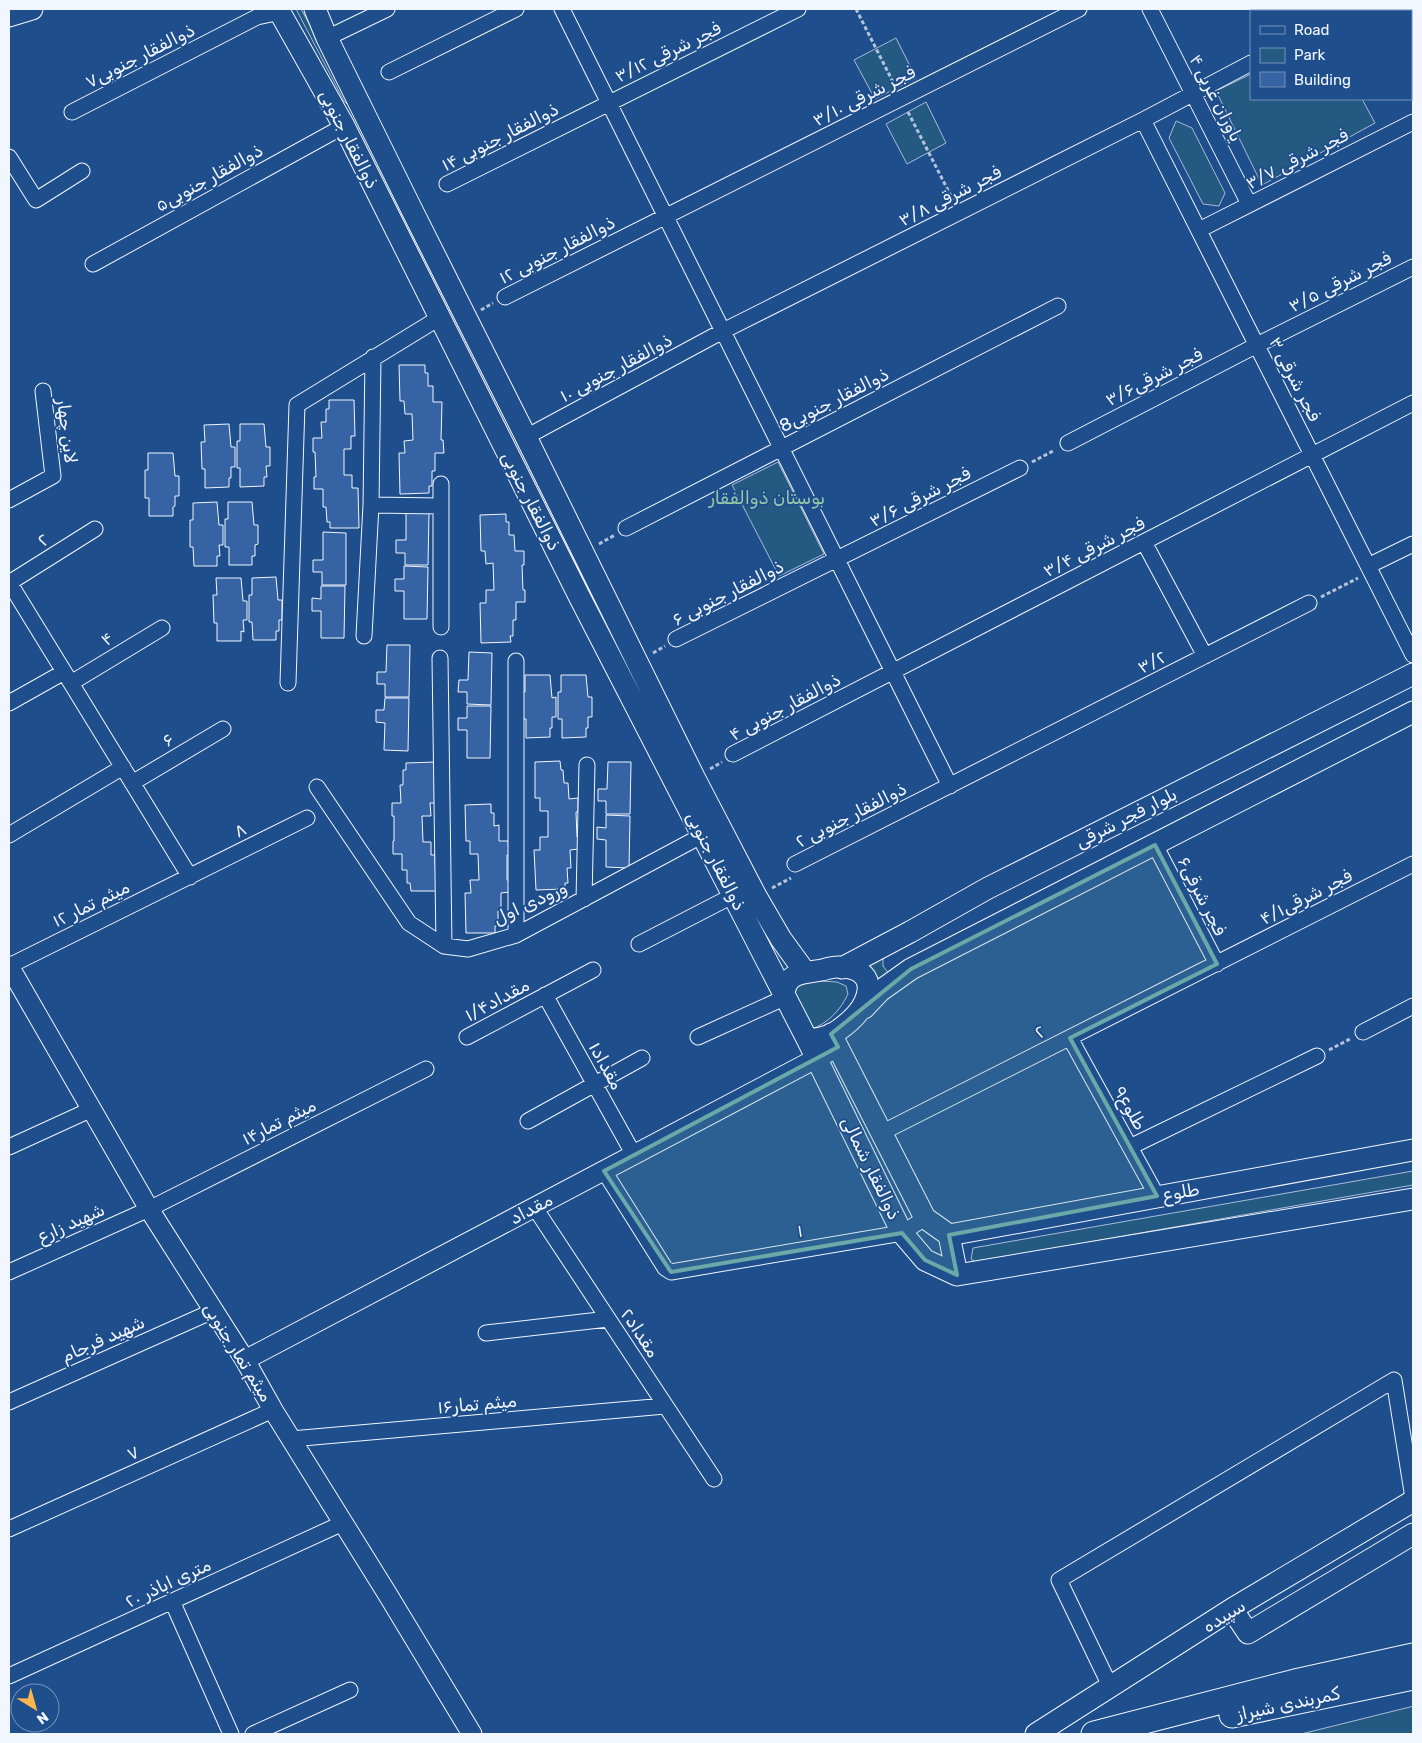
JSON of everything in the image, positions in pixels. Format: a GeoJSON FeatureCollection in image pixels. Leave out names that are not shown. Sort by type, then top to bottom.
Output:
{"type":"FeatureCollection","features":[{"type":"Feature","properties":{"kind":"highway"},"geometry":{"type":"LineString","coordinates":[[1094,1734],[1295,1682],[1413,1656]]}},
{"type":"Feature","properties":{"kind":"highway","name":"کمربندی شیراز"},"geometry":{"type":"LineString","coordinates":[[1164,1734],[1238,1714],[1413,1677]]}},
{"type":"Feature","properties":{"kind":"main road"},"geometry":{"type":"LineString","coordinates":[[9,16],[32,9]]}},
{"type":"Feature","properties":{"kind":"main road","name":"ذوالفقار جنوبی"},"geometry":{"type":"LineString","coordinates":[[315,9],[327,38],[465,319],[526,437],[636,662],[756,896]]}},
{"type":"Feature","properties":{"kind":"main road","name":"ذوالفقار جنوبی"},"geometry":{"type":"LineString","coordinates":[[280,10],[344,126],[579,596],[785,995]]}},
{"type":"Feature","properties":{"kind":"main road"},"geometry":{"type":"LineString","coordinates":[[579,596],[599,586]]}},
{"type":"Feature","properties":{"kind":"main road","name":"بلوار فجر شرقی"},"geometry":{"type":"LineString","coordinates":[[842,968],[988,888],[1413,674]]}},
{"type":"Feature","properties":{"kind":"main road","name":"بلوار فجر شرقی"},"geometry":{"type":"LineString","coordinates":[[860,1012],[880,991],[919,965],[1413,712]]}},
{"type":"Feature","properties":{"kind":"main road"},"geometry":{"type":"LineString","coordinates":[[756,896],[781,939],[805,972]]}},
{"type":"Feature","properties":{"kind":"main road"},"geometry":{"type":"LineString","coordinates":[[910,932],[894,947],[892,955],[895,962],[903,966],[919,965]]}},
{"type":"Feature","properties":{"kind":"main road"},"geometry":{"type":"LineString","coordinates":[[842,968],[859,972],[866,979],[869,987],[867,998],[860,1012],[840,1030],[834,1040],[807,1039],[785,995],[785,985],[792,977],[805,972],[842,968]]}},
{"type":"Feature","properties":{"kind":"main road","name":"ذوالفقار شمالی"},"geometry":{"type":"LineString","coordinates":[[807,1039],[902,1233],[925,1260],[957,1275]]}},
{"type":"Feature","properties":{"kind":"main road","name":"ذوالفقار شمالی"},"geometry":{"type":"LineString","coordinates":[[834,1040],[880,1133],[926,1218],[949,1235]]}},
{"type":"Feature","properties":{"kind":"main road","name":"طلوع"},"geometry":{"type":"LineString","coordinates":[[949,1235],[1413,1150]]}},
{"type":"Feature","properties":{"kind":"main road"},"geometry":{"type":"LineString","coordinates":[[949,1235],[957,1275],[1413,1199]]}},
{"type":"Feature","properties":{"kind":"main road","name":"سپیده"},"geometry":{"type":"LineString","coordinates":[[1036,1734],[1111,1688],[1232,1609],[1413,1500]]}},
{"type":"Feature","properties":{"kind":"main road","name":"سپیده"},"geometry":{"type":"LineString","coordinates":[[1232,1609],[1248,1633],[1413,1534]]}},
{"type":"Feature","properties":{"kind":"street"},"geometry":{"type":"LineString","coordinates":[[327,38],[387,9]]}},
{"type":"Feature","properties":{"kind":"street"},"geometry":{"type":"LineString","coordinates":[[389,72],[516,9]]}},
{"type":"Feature","properties":{"kind":"street"},"geometry":{"type":"LineString","coordinates":[[562,9],[950,786]]}},
{"type":"Feature","properties":{"kind":"street","name":"۳/۱۲ فجر شرقی"},"geometry":{"type":"LineString","coordinates":[[609,103],[798,9]]}},
{"type":"Feature","properties":{"kind":"street","name":"۳/۱۰ فجر شرقی"},"geometry":{"type":"LineString","coordinates":[[666,216],[1079,9]]}},
{"type":"Feature","properties":{"kind":"street","name":"۴ یاوران غربی"},"geometry":{"type":"LineString","coordinates":[[1150,9],[1249,204]]}},
{"type":"Feature","properties":{"kind":"street","name":"ذوالفقار جنوبی۷"},"geometry":{"type":"LineString","coordinates":[[72,112],[257,17],[280,10]]}},
{"type":"Feature","properties":{"kind":"street","name":"۳/۸ فجر شرقی"},"geometry":{"type":"LineString","coordinates":[[723,331],[1250,65]]}},
{"type":"Feature","properties":{"kind":"street","name":"۱۴ ذوالفقار جنوبی"},"geometry":{"type":"LineString","coordinates":[[447,184],[609,103]]}},
{"type":"Feature","properties":{"kind":"street","name":"۳ فجر شرقی"},"geometry":{"type":"LineString","coordinates":[[1143,120],[1413,655]]}},
{"type":"Feature","properties":{"kind":"street","name":"۳/۷ فجر شرقی"},"geometry":{"type":"LineString","coordinates":[[1199,230],[1413,122]]}},
{"type":"Feature","properties":{"kind":"street","name":"ذوالفقار جنوبی۵"},"geometry":{"type":"LineString","coordinates":[[93,264],[344,126]]}},
{"type":"Feature","properties":{"kind":"street"},"geometry":{"type":"LineString","coordinates":[[9,157],[36,200],[82,170]]}},
{"type":"Feature","properties":{"kind":"street","name":"۱۲ ذوالفقار جنوبی"},"geometry":{"type":"LineString","coordinates":[[505,297],[666,216]]}},
{"type":"Feature","properties":{"kind":"street","name":"۳/۵ فجر شرقی"},"geometry":{"type":"LineString","coordinates":[[1257,345],[1413,267]]}},
{"type":"Feature","properties":{"kind":"street","name":"8ذوالفقار جنوبی"},"geometry":{"type":"LineString","coordinates":[[626,528],[1058,306]]}},
{"type":"Feature","properties":{"kind":"street"},"geometry":{"type":"LineString","coordinates":[[288,683],[298,405],[439,318]]}},
{"type":"Feature","properties":{"kind":"street","name":"۱۰ ذوالفقار جنوبی"},"geometry":{"type":"LineString","coordinates":[[526,437],[723,331]]}},
{"type":"Feature","properties":{"kind":"street","name":"فجر شرقی۳/۶"},"geometry":{"type":"LineString","coordinates":[[1068,443],[1257,345]]}},
{"type":"Feature","properties":{"kind":"street"},"geometry":{"type":"LineString","coordinates":[[364,636],[371,505],[373,358]]}},
{"type":"Feature","properties":{"kind":"street","name":"لاین چهار"},"geometry":{"type":"LineString","coordinates":[[9,500],[53,476],[43,391]]}},
{"type":"Feature","properties":{"kind":"street","name":"۳/۴ فجر شرقی"},"geometry":{"type":"LineString","coordinates":[[893,672],[1413,403]]}},
{"type":"Feature","properties":{"kind":"street","name":"۳/۶ فجر شرقی"},"geometry":{"type":"LineString","coordinates":[[837,559],[1020,468]]}},
{"type":"Feature","properties":{"kind":"street"},"geometry":{"type":"LineString","coordinates":[[441,484],[441,627]]}},
{"type":"Feature","properties":{"kind":"street"},"geometry":{"type":"LineString","coordinates":[[371,505],[441,506]]}},
{"type":"Feature","properties":{"kind":"street","name":"۲"},"geometry":{"type":"LineString","coordinates":[[9,582],[96,529]]}},
{"type":"Feature","properties":{"kind":"street"},"geometry":{"type":"LineString","coordinates":[[1144,542],[1205,656]]}},
{"type":"Feature","properties":{"kind":"street"},"geometry":{"type":"LineString","coordinates":[[1370,568],[1413,544]]}},
{"type":"Feature","properties":{"kind":"street","name":"۶ ذوالفقار جنوبی"},"geometry":{"type":"LineString","coordinates":[[676,639],[837,559]]}},
{"type":"Feature","properties":{"kind":"street"},"geometry":{"type":"LineString","coordinates":[[9,582],[190,876]]}},
{"type":"Feature","properties":{"kind":"street","name":"۳/۲"},"geometry":{"type":"LineString","coordinates":[[950,786],[1310,603]]}},
{"type":"Feature","properties":{"kind":"street","name":"۴"},"geometry":{"type":"LineString","coordinates":[[9,703],[67,677],[162,628]]}},
{"type":"Feature","properties":{"kind":"street"},"geometry":{"type":"LineString","coordinates":[[440,658],[444,946]]}},
{"type":"Feature","properties":{"kind":"street"},"geometry":{"type":"LineString","coordinates":[[516,660],[516,934]]}},
{"type":"Feature","properties":{"kind":"street","name":"۴ ذوالفقار جنوبی"},"geometry":{"type":"LineString","coordinates":[[733,754],[893,672]]}},
{"type":"Feature","properties":{"kind":"street","name":"۶"},"geometry":{"type":"LineString","coordinates":[[132,783],[223,729]]}},
{"type":"Feature","properties":{"kind":"street"},"geometry":{"type":"LineString","coordinates":[[584,899],[587,765]]}},
{"type":"Feature","properties":{"kind":"street"},"geometry":{"type":"LineString","coordinates":[[9,836],[123,768]]}},
{"type":"Feature","properties":{"kind":"street","name":"۲ ذوالفقار جنوبی"},"geometry":{"type":"LineString","coordinates":[[796,864],[950,786]]}},
{"type":"Feature","properties":{"kind":"street","name":"ورودی اول"},"geometry":{"type":"LineString","coordinates":[[317,787],[409,923],[444,946],[468,949],[516,934],[703,835]]}},
{"type":"Feature","properties":{"kind":"street","name":"۸"},"geometry":{"type":"LineString","coordinates":[[190,876],[308,818]]}},
{"type":"Feature","properties":{"kind":"street","name":"فجر شرقی۶"},"geometry":{"type":"LineString","coordinates":[[1155,845],[1216,964]]}},
{"type":"Feature","properties":{"kind":"street","name":"فجر شرقی۴/۱"},"geometry":{"type":"LineString","coordinates":[[1216,964],[1413,864]]}},
{"type":"Feature","properties":{"kind":"street","name":"میثم تمار ۱۲"},"geometry":{"type":"LineString","coordinates":[[9,966],[190,876]]}},
{"type":"Feature","properties":{"kind":"street"},"geometry":{"type":"LineString","coordinates":[[639,944],[734,894]]}},
{"type":"Feature","properties":{"kind":"street","name":"۲"},"geometry":{"type":"LineString","coordinates":[[880,1133],[1216,964]]}},
{"type":"Feature","properties":{"kind":"street","name":"میثم تمار جنوبی"},"geometry":{"type":"LineString","coordinates":[[9,966],[149,1209],[212,1311],[245,1360],[273,1410],[472,1734]]}},
{"type":"Feature","properties":{"kind":"street","name":"مقداد۱/۴"},"geometry":{"type":"LineString","coordinates":[[467,1037],[592,970]]}},
{"type":"Feature","properties":{"kind":"street","name":"مقداد۱"},"geometry":{"type":"LineString","coordinates":[[545,995],[634,1155]]}},
{"type":"Feature","properties":{"kind":"street"},"geometry":{"type":"LineString","coordinates":[[698,1037],[785,995]]}},
{"type":"Feature","properties":{"kind":"street"},"geometry":{"type":"LineString","coordinates":[[1363,1032],[1413,1006]]}},
{"type":"Feature","properties":{"kind":"street","name":"طلوع۹"},"geometry":{"type":"LineString","coordinates":[[1070,1038],[1157,1196]]}},
{"type":"Feature","properties":{"kind":"street","name":"مقداد"},"geometry":{"type":"LineString","coordinates":[[245,1360],[817,1058],[834,1040]]}},
{"type":"Feature","properties":{"kind":"street"},"geometry":{"type":"LineString","coordinates":[[1130,1147],[1317,1056]]}},
{"type":"Feature","properties":{"kind":"street"},"geometry":{"type":"LineString","coordinates":[[528,1120],[642,1058]]}},
{"type":"Feature","properties":{"kind":"street","name":"میثم تمار۱۴"},"geometry":{"type":"LineString","coordinates":[[149,1209],[426,1069]]}},
{"type":"Feature","properties":{"kind":"street"},"geometry":{"type":"LineString","coordinates":[[9,1147],[92,1109]]}},
{"type":"Feature","properties":{"kind":"street","name":"۱"},"geometry":{"type":"LineString","coordinates":[[604,1171],[665,1268],[671,1272],[902,1233],[926,1218]]}},
{"type":"Feature","properties":{"kind":"street","name":"مقداد۲"},"geometry":{"type":"LineString","coordinates":[[535,1208],[714,1479]]}},
{"type":"Feature","properties":{"kind":"street","name":"شهید زارع"},"geometry":{"type":"LineString","coordinates":[[9,1272],[149,1209]]}},
{"type":"Feature","properties":{"kind":"street","name":"شهید فرجام"},"geometry":{"type":"LineString","coordinates":[[9,1402],[212,1311]]}},
{"type":"Feature","properties":{"kind":"street"},"geometry":{"type":"LineString","coordinates":[[486,1334],[608,1319]]}},
{"type":"Feature","properties":{"kind":"street"},"geometry":{"type":"LineString","coordinates":[[1111,1688],[1059,1580],[1394,1380],[1413,1500]]}},
{"type":"Feature","properties":{"kind":"street","name":"میثم تمار۱۶"},"geometry":{"type":"LineString","coordinates":[[291,1439],[665,1406]]}},
{"type":"Feature","properties":{"kind":"street","name":"۷"},"geometry":{"type":"LineString","coordinates":[[9,1530],[273,1410]]}},
{"type":"Feature","properties":{"kind":"street","name":"۲۰ متری اباذر"},"geometry":{"type":"LineString","coordinates":[[9,1676],[342,1523]]}},
{"type":"Feature","properties":{"kind":"street"},"geometry":{"type":"LineString","coordinates":[[172,1601],[231,1734]]}},
{"type":"Feature","properties":{"kind":"street"},"geometry":{"type":"LineString","coordinates":[[253,1734],[350,1690]]}},
{"type":"Feature","properties":{"kind":"path"},"geometry":{"type":"LineString","coordinates":[[856,9],[959,212]]}},
{"type":"Feature","properties":{"kind":"path","name":"۱۲ ذوالفقار جنوبی"},"geometry":{"type":"LineString","coordinates":[[465,319],[505,297]]}},
{"type":"Feature","properties":{"kind":"path"},"geometry":{"type":"LineString","coordinates":[[1020,468],[1068,443]]}},
{"type":"Feature","properties":{"kind":"path"},"geometry":{"type":"LineString","coordinates":[[583,554],[626,528]]}},
{"type":"Feature","properties":{"kind":"path"},"geometry":{"type":"LineString","coordinates":[[1310,603],[1370,568]]}},
{"type":"Feature","properties":{"kind":"path","name":"۶ ذوالفقار جنوبی"},"geometry":{"type":"LineString","coordinates":[[636,662],[676,639]]}},
{"type":"Feature","properties":{"kind":"path","name":"۴ ذوالفقار جنوبی"},"geometry":{"type":"LineString","coordinates":[[694,777],[733,754]]}},
{"type":"Feature","properties":{"kind":"path","name":"۲ ذوالفقار جنوبی"},"geometry":{"type":"LineString","coordinates":[[756,896],[800,874],[796,864]]}},
{"type":"Feature","properties":{"kind":"path"},"geometry":{"type":"LineString","coordinates":[[1317,1056],[1363,1032]]}},
{"type":"Feature","properties":{"kind":"highlighted area"},"geometry":{"type":"Polygon","coordinates":[[[1155,845],[1217,964],[1070,1038],[1157,1196],[949,1235],[957,1275],[925,1260],[902,1233],[671,1272],[604,1171],[838,1047],[831,1034],[911,969],[1155,845]]]}},
{"type":"Feature","properties":{"kind":"green space"},"geometry":{"type":"Polygon","coordinates":[[[296,9],[301,9],[351,99],[351,108],[344,101],[296,9]]]}},
{"type":"Feature","properties":{"kind":"green space"},"geometry":{"type":"Polygon","coordinates":[[[896,38],[916,78],[875,99],[854,60],[896,38]]]}},
{"type":"Feature","properties":{"kind":"green space"},"geometry":{"type":"Polygon","coordinates":[[[1250,74],[1250,100],[1363,100],[1375,123],[1262,185],[1216,91],[1250,74]]]}},
{"type":"Feature","properties":{"kind":"green space"},"geometry":{"type":"Polygon","coordinates":[[[926,102],[946,143],[907,164],[886,124],[926,102]]]}},
{"type":"Feature","properties":{"kind":"green space"},"geometry":{"type":"Polygon","coordinates":[[[1176,121],[1192,128],[1225,193],[1219,206],[1203,204],[1169,138],[1176,121]]]}},
{"type":"Feature","properties":{"kind":"green space","name":"بوستان ذوالفقار"},"geometry":{"type":"Polygon","coordinates":[[[778,462],[824,554],[779,576],[732,485],[778,462]]]}},
{"type":"Feature","properties":{"kind":"green space"},"geometry":{"type":"Polygon","coordinates":[[[883,958],[883,966],[889,974],[875,988],[863,966],[883,958]]]}},
{"type":"Feature","properties":{"kind":"green space"},"geometry":{"type":"Polygon","coordinates":[[[804,980],[837,982],[846,986],[848,994],[833,1016],[810,1030],[789,995],[804,980]]]}},
{"type":"Feature","properties":{"kind":"green space"},"geometry":{"type":"Polygon","coordinates":[[[1413,1171],[1413,1185],[976,1262],[971,1259],[973,1248],[1413,1171]]]}},
{"type":"Feature","properties":{"kind":"green space"},"geometry":{"type":"Polygon","coordinates":[[[1413,1706],[1413,1734],[1301,1734],[1410,1707],[1413,1706]]]}},
{"type":"Feature","properties":{"kind":"building"},"geometry":{"type":"Polygon","coordinates":[[[399,365],[425,365],[425,373],[428,373],[428,386],[433,386],[433,402],[442,402],[441,440],[443,440],[444,453],[435,453],[435,471],[432,471],[432,486],[429,486],[429,493],[400,494],[399,453],[405,453],[404,441],[413,440],[412,414],[405,414],[404,401],[400,401],[399,365]]]}},
{"type":"Feature","properties":{"kind":"building"},"geometry":{"type":"Polygon","coordinates":[[[329,400],[354,400],[355,436],[351,436],[351,449],[344,449],[344,475],[352,475],[352,488],[358,488],[359,528],[330,528],[330,522],[327,522],[326,507],[323,507],[323,489],[314,489],[314,477],[316,477],[313,438],[322,438],[321,422],[326,422],[326,409],[329,409],[329,400]]]}},
{"type":"Feature","properties":{"kind":"building"},"geometry":{"type":"Polygon","coordinates":[[[229,424],[231,447],[235,447],[235,467],[231,467],[229,487],[205,488],[205,469],[202,469],[201,442],[205,442],[204,425],[229,424]]]}},
{"type":"Feature","properties":{"kind":"building"},"geometry":{"type":"Polygon","coordinates":[[[240,424],[264,424],[266,447],[270,447],[270,466],[266,466],[267,477],[264,477],[264,486],[240,487],[240,468],[237,468],[237,441],[240,441],[240,424]]]}},
{"type":"Feature","properties":{"kind":"building"},"geometry":{"type":"Polygon","coordinates":[[[148,453],[173,453],[175,476],[179,476],[179,496],[175,496],[173,516],[149,516],[149,498],[145,498],[145,470],[148,470],[148,453]]]}},
{"type":"Feature","properties":{"kind":"building"},"geometry":{"type":"Polygon","coordinates":[[[217,502],[219,525],[223,525],[223,545],[219,545],[220,556],[217,556],[217,566],[194,566],[193,547],[190,547],[190,520],[193,520],[193,503],[217,502]]]}},
{"type":"Feature","properties":{"kind":"building"},"geometry":{"type":"Polygon","coordinates":[[[228,502],[252,502],[254,525],[258,525],[258,544],[255,545],[255,556],[252,556],[252,565],[229,565],[229,547],[225,547],[225,519],[228,519],[228,502]]]}},
{"type":"Feature","properties":{"kind":"building"},"geometry":{"type":"Polygon","coordinates":[[[406,513],[429,513],[428,565],[405,565],[405,553],[396,553],[396,540],[406,540],[406,513]]]}},
{"type":"Feature","properties":{"kind":"building"},"geometry":{"type":"Polygon","coordinates":[[[506,514],[506,522],[509,522],[509,535],[514,535],[515,551],[524,551],[524,565],[522,565],[525,602],[516,602],[516,620],[513,620],[513,636],[510,636],[511,642],[481,643],[480,603],[486,603],[486,590],[494,590],[493,563],[486,564],[485,551],[481,551],[480,515],[506,514]]]}},
{"type":"Feature","properties":{"kind":"building"},"geometry":{"type":"Polygon","coordinates":[[[323,532],[346,533],[346,585],[322,585],[322,572],[313,572],[313,560],[323,560],[323,532]]]}},
{"type":"Feature","properties":{"kind":"building"},"geometry":{"type":"Polygon","coordinates":[[[404,566],[428,567],[427,619],[404,619],[404,591],[395,591],[395,579],[404,579],[404,566]]]}},
{"type":"Feature","properties":{"kind":"building"},"geometry":{"type":"Polygon","coordinates":[[[276,577],[278,600],[282,600],[282,620],[279,620],[279,631],[276,631],[276,640],[253,640],[252,622],[249,622],[249,595],[252,595],[252,578],[276,577]]]}},
{"type":"Feature","properties":{"kind":"building"},"geometry":{"type":"Polygon","coordinates":[[[216,578],[241,578],[243,601],[247,601],[247,620],[243,620],[244,632],[241,631],[241,641],[217,641],[217,623],[214,623],[213,595],[217,595],[216,578]]]}},
{"type":"Feature","properties":{"kind":"building"},"geometry":{"type":"Polygon","coordinates":[[[321,586],[345,586],[344,638],[321,638],[321,611],[312,611],[312,598],[321,599],[321,586]]]}},
{"type":"Feature","properties":{"kind":"building"},"geometry":{"type":"Polygon","coordinates":[[[387,645],[410,645],[409,697],[385,697],[385,684],[377,684],[377,672],[386,672],[387,645]]]}},
{"type":"Feature","properties":{"kind":"building"},"geometry":{"type":"Polygon","coordinates":[[[469,652],[492,653],[491,705],[467,704],[467,692],[458,692],[459,680],[468,680],[469,652]]]}},
{"type":"Feature","properties":{"kind":"building"},"geometry":{"type":"Polygon","coordinates":[[[525,675],[550,675],[552,698],[556,697],[556,717],[552,717],[550,737],[526,738],[526,719],[522,719],[522,692],[525,692],[525,675]]]}},
{"type":"Feature","properties":{"kind":"building"},"geometry":{"type":"Polygon","coordinates":[[[561,675],[586,675],[588,697],[592,697],[592,717],[588,717],[586,737],[562,738],[562,719],[558,719],[558,692],[561,692],[561,675]]]}},
{"type":"Feature","properties":{"kind":"building"},"geometry":{"type":"Polygon","coordinates":[[[385,698],[409,698],[408,751],[384,750],[385,723],[376,722],[376,710],[384,710],[385,698]]]}},
{"type":"Feature","properties":{"kind":"building"},"geometry":{"type":"Polygon","coordinates":[[[467,706],[491,706],[490,758],[467,758],[467,730],[458,730],[458,718],[467,718],[467,706]]]}},
{"type":"Feature","properties":{"kind":"building"},"geometry":{"type":"Polygon","coordinates":[[[560,761],[564,783],[568,783],[569,799],[578,798],[578,812],[576,812],[579,849],[570,850],[571,868],[567,868],[568,883],[565,883],[565,889],[536,890],[534,850],[540,850],[540,837],[548,837],[548,811],[540,811],[540,798],[535,798],[535,762],[560,761]]]}},
{"type":"Feature","properties":{"kind":"building"},"geometry":{"type":"Polygon","coordinates":[[[435,762],[436,803],[430,803],[431,816],[422,816],[423,842],[431,842],[431,855],[435,855],[436,891],[411,891],[410,883],[407,883],[407,870],[402,870],[402,854],[393,854],[394,816],[392,816],[392,803],[401,803],[400,785],[403,785],[403,770],[406,770],[406,763],[435,762]]]}},
{"type":"Feature","properties":{"kind":"building"},"geometry":{"type":"Polygon","coordinates":[[[608,762],[631,762],[630,814],[606,814],[606,801],[598,801],[598,789],[607,789],[608,762]]]}},
{"type":"Feature","properties":{"kind":"building"},"geometry":{"type":"Polygon","coordinates":[[[491,804],[491,813],[494,813],[494,826],[499,825],[499,841],[508,841],[507,880],[509,880],[510,892],[501,893],[501,911],[498,911],[498,926],[495,926],[495,933],[466,933],[465,893],[471,893],[470,880],[479,880],[478,854],[470,854],[470,841],[466,841],[465,805],[491,804]]]}},
{"type":"Feature","properties":{"kind":"building"},"geometry":{"type":"Polygon","coordinates":[[[606,815],[630,816],[629,868],[606,867],[606,840],[597,839],[597,827],[606,828],[606,815]]]}}]}
